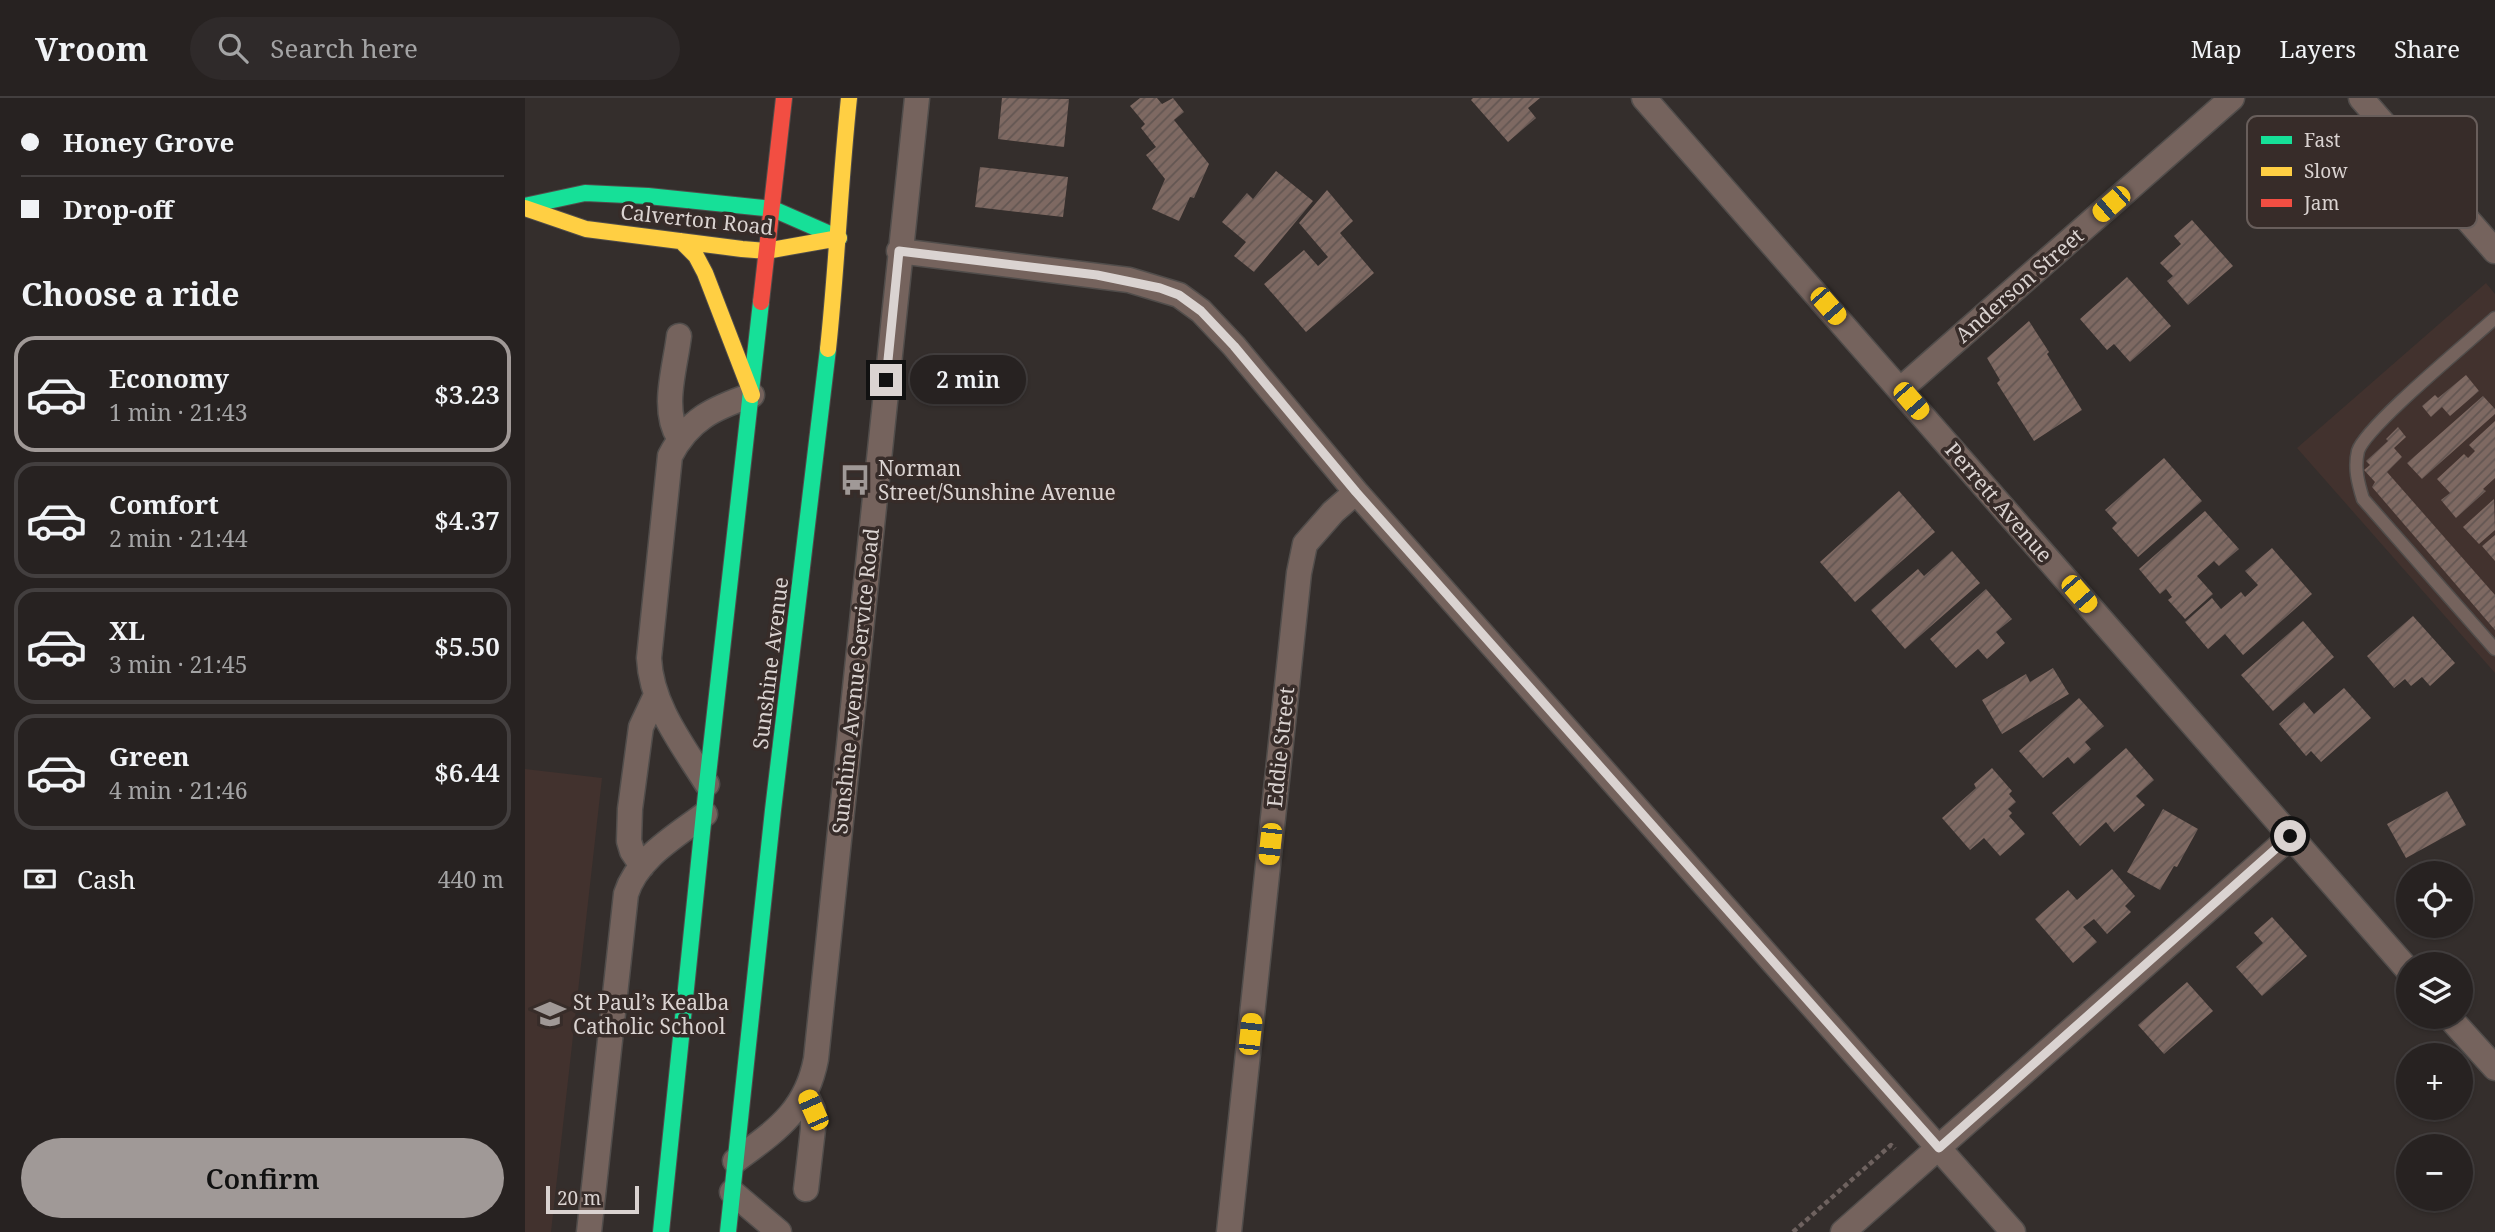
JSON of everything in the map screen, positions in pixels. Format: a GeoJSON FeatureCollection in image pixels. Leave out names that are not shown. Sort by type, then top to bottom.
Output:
{"type":"FeatureCollection","features":[{"type":"Feature","properties":{"kind":"main road"},"geometry":{"type":"LineString","coordinates":[[661,1232],[707,784],[784,98]]}},
{"type":"Feature","properties":{"kind":"main road","name":"Sunshine Avenue"},"geometry":{"type":"LineString","coordinates":[[728,1232],[839,238],[840,183],[849,98]]}},
{"type":"Feature","properties":{"kind":"main road","name":"Calverton Road"},"geometry":{"type":"LineString","coordinates":[[525,206],[585,194],[648,196],[773,209],[839,238]]}},
{"type":"Feature","properties":{"kind":"main road","name":"Calverton Road"},"geometry":{"type":"LineString","coordinates":[[525,206],[586,229],[767,251],[839,238]]}},
{"type":"Feature","properties":{"kind":"main road"},"geometry":{"type":"LineString","coordinates":[[681,241],[696,256],[705,273],[752,395]]}},
{"type":"Feature","properties":{"kind":"street","name":"Sunshine Avenue Service Road"},"geometry":{"type":"LineString","coordinates":[[735,1161],[791,1115],[806,1095],[813,1079],[916,98]]}},
{"type":"Feature","properties":{"kind":"street","name":"Perrett Avenue"},"geometry":{"type":"LineString","coordinates":[[1644,98],[2396,956]]}},
{"type":"Feature","properties":{"kind":"street","name":"Anderson Street"},"geometry":{"type":"LineString","coordinates":[[1901,389],[2232,98]]}},
{"type":"Feature","properties":{"kind":"street"},"geometry":{"type":"LineString","coordinates":[[2361,98],[2377,116]]}},
{"type":"Feature","properties":{"kind":"street"},"geometry":{"type":"LineString","coordinates":[[2475,228],[2495,251]]}},
{"type":"Feature","properties":{"kind":"street"},"geometry":{"type":"LineString","coordinates":[[899,251],[1129,280],[1179,295],[1201,311],[1234,346],[1356,492],[2013,1232]]}},
{"type":"Feature","properties":{"kind":"street"},"geometry":{"type":"LineString","coordinates":[[679,337],[669,409],[672,426],[679,439]]}},
{"type":"Feature","properties":{"kind":"street"},"geometry":{"type":"LineString","coordinates":[[707,784],[676,734],[656,695],[650,676],[649,658],[670,456],[679,439],[701,417],[717,406],[752,395]]}},
{"type":"Feature","properties":{"kind":"street","name":"Eddie Street"},"geometry":{"type":"LineString","coordinates":[[1229,1232],[1299,573],[1305,544],[1333,512],[1356,492]]}},
{"type":"Feature","properties":{"kind":"street"},"geometry":{"type":"LineString","coordinates":[[642,866],[629,841],[630,809],[641,727],[656,695]]}},
{"type":"Feature","properties":{"kind":"street"},"geometry":{"type":"LineString","coordinates":[[589,1232],[625,894],[630,881],[642,866],[705,814]]}},
{"type":"Feature","properties":{"kind":"street"},"geometry":{"type":"LineString","coordinates":[[1843,1232],[2290,836]]}},
{"type":"Feature","properties":{"kind":"street"},"geometry":{"type":"LineString","coordinates":[[2460,1029],[2495,1069]]}},
{"type":"Feature","properties":{"kind":"street","name":"Sunshine Avenue Service Road"},"geometry":{"type":"LineString","coordinates":[[806,1095],[813,1110],[806,1189]]}},
{"type":"Feature","properties":{"kind":"street"},"geometry":{"type":"LineString","coordinates":[[732,1192],[779,1232]]}},
{"type":"Feature","properties":{"kind":"lane"},"geometry":{"type":"LineString","coordinates":[[2495,318],[2374,427],[2359,449],[2356,476],[2363,499],[2495,649]]}},
{"type":"Feature","properties":{"kind":"shaded area"},"geometry":{"type":"Polygon","coordinates":[[[2486,283],[2495,294],[2495,673],[2297,448],[2486,283]]]}},
{"type":"Feature","properties":{"kind":"shaded area","name":"St Paul’s Kealba Catholic School"},"geometry":{"type":"Polygon","coordinates":[[[525,769],[602,778],[551,1232],[525,1232],[525,769]]]}},
{"type":"Feature","properties":{"kind":"building"},"geometry":{"type":"Polygon","coordinates":[[[1002,98],[1069,99],[1064,147],[998,139],[1002,98]]]}},
{"type":"Feature","properties":{"kind":"building"},"geometry":{"type":"Polygon","coordinates":[[[1140,98],[1157,98],[1162,104],[1173,98],[1184,112],[1174,120],[1209,164],[1194,198],[1190,197],[1179,221],[1152,209],[1165,179],[1146,155],[1156,147],[1141,128],[1145,124],[1130,106],[1140,98]]]}},
{"type":"Feature","properties":{"kind":"building"},"geometry":{"type":"Polygon","coordinates":[[[1540,98],[1528,108],[1536,118],[1508,142],[1471,100],[1540,98]]]}},
{"type":"Feature","properties":{"kind":"building"},"geometry":{"type":"Polygon","coordinates":[[[980,167],[1068,177],[1063,217],[975,207],[980,167]]]}},
{"type":"Feature","properties":{"kind":"building"},"geometry":{"type":"Polygon","coordinates":[[[1276,171],[1313,201],[1254,272],[1234,256],[1246,242],[1222,222],[1247,193],[1253,199],[1276,171]]]}},
{"type":"Feature","properties":{"kind":"building"},"geometry":{"type":"Polygon","coordinates":[[[1327,190],[1353,221],[1340,233],[1374,273],[1306,332],[1264,284],[1304,250],[1318,266],[1328,257],[1299,223],[1327,190]]]}},
{"type":"Feature","properties":{"kind":"building"},"geometry":{"type":"Polygon","coordinates":[[[2192,220],[2233,266],[2188,305],[2167,281],[2173,276],[2160,263],[2181,244],[2174,236],[2192,220]]]}},
{"type":"Feature","properties":{"kind":"building"},"geometry":{"type":"Polygon","coordinates":[[[2127,277],[2171,326],[2130,362],[2114,344],[2107,350],[2080,319],[2127,277]]]}},
{"type":"Feature","properties":{"kind":"building"},"geometry":{"type":"Polygon","coordinates":[[[2029,321],[2082,410],[2034,441],[1997,383],[2000,380],[1987,358],[2029,321]]]}},
{"type":"Feature","properties":{"kind":"building"},"geometry":{"type":"Polygon","coordinates":[[[2466,375],[2479,391],[2450,416],[2442,407],[2431,417],[2422,406],[2435,395],[2438,398],[2466,375]]]}},
{"type":"Feature","properties":{"kind":"building"},"geometry":{"type":"Polygon","coordinates":[[[2483,396],[2495,409],[2495,414],[2422,479],[2407,463],[2483,396]]]}},
{"type":"Feature","properties":{"kind":"building"},"geometry":{"type":"Polygon","coordinates":[[[2495,421],[2495,478],[2483,489],[2486,491],[2456,518],[2441,500],[2450,493],[2437,479],[2464,454],[2468,458],[2475,451],[2469,445],[2495,421]]]}},
{"type":"Feature","properties":{"kind":"building"},"geometry":{"type":"Polygon","coordinates":[[[2398,427],[2406,437],[2394,448],[2402,457],[2387,472],[2495,595],[2495,630],[2372,487],[2375,482],[2364,470],[2370,465],[2366,461],[2388,441],[2386,439],[2398,427]]]}},
{"type":"Feature","properties":{"kind":"building"},"geometry":{"type":"Polygon","coordinates":[[[2164,458],[2202,501],[2138,557],[2112,528],[2117,523],[2105,510],[2164,458]]]}},
{"type":"Feature","properties":{"kind":"building"},"geometry":{"type":"Polygon","coordinates":[[[1899,491],[1935,532],[1855,602],[1820,562],[1899,491]]]}},
{"type":"Feature","properties":{"kind":"building"},"geometry":{"type":"Polygon","coordinates":[[[2494,499],[2495,530],[2479,544],[2463,527],[2494,499]]]}},
{"type":"Feature","properties":{"kind":"building"},"geometry":{"type":"Polygon","coordinates":[[[2205,511],[2239,549],[2219,566],[2214,561],[2197,576],[2213,594],[2185,619],[2168,600],[2172,597],[2166,589],[2160,594],[2139,569],[2205,511]]]}},
{"type":"Feature","properties":{"kind":"building"},"geometry":{"type":"Polygon","coordinates":[[[2495,535],[2495,561],[2482,546],[2495,535]]]}},
{"type":"Feature","properties":{"kind":"building"},"geometry":{"type":"Polygon","coordinates":[[[2272,548],[2312,594],[2243,655],[2225,634],[2208,649],[2185,622],[2212,598],[2221,609],[2241,592],[2245,597],[2258,585],[2245,571],[2272,548]]]}},
{"type":"Feature","properties":{"kind":"building"},"geometry":{"type":"Polygon","coordinates":[[[1952,551],[1980,583],[1905,649],[1871,610],[1918,569],[1924,576],[1952,551]]]}},
{"type":"Feature","properties":{"kind":"building"},"geometry":{"type":"Polygon","coordinates":[[[1986,589],[2012,619],[1996,632],[2005,643],[1987,659],[1978,649],[1956,668],[1930,639],[1986,589]]]}},
{"type":"Feature","properties":{"kind":"building"},"geometry":{"type":"Polygon","coordinates":[[[2413,616],[2455,663],[2430,686],[2422,677],[2411,686],[2405,679],[2394,688],[2367,656],[2413,616]]]}},
{"type":"Feature","properties":{"kind":"building"},"geometry":{"type":"Polygon","coordinates":[[[2303,621],[2334,657],[2273,711],[2241,675],[2303,621]]]}},
{"type":"Feature","properties":{"kind":"building"},"geometry":{"type":"Polygon","coordinates":[[[2053,668],[2069,694],[2002,734],[1982,700],[2026,674],[2030,682],[2053,668]]]}},
{"type":"Feature","properties":{"kind":"building"},"geometry":{"type":"Polygon","coordinates":[[[2344,688],[2371,718],[2321,762],[2311,751],[2306,756],[2279,724],[2304,702],[2314,714],[2344,688]]]}},
{"type":"Feature","properties":{"kind":"building"},"geometry":{"type":"Polygon","coordinates":[[[2079,698],[2104,726],[2085,742],[2091,749],[2074,764],[2068,757],[2043,778],[2019,751],[2079,698]]]}},
{"type":"Feature","properties":{"kind":"building"},"geometry":{"type":"Polygon","coordinates":[[[2126,748],[2154,780],[2136,796],[2145,805],[2114,832],[2106,822],[2080,846],[2052,813],[2126,748]]]}},
{"type":"Feature","properties":{"kind":"building"},"geometry":{"type":"Polygon","coordinates":[[[1992,768],[2012,791],[2009,794],[2016,802],[2008,809],[2012,813],[2009,816],[2025,834],[2000,856],[1984,838],[1970,850],[1942,818],[1976,788],[1974,784],[1992,768]]]}},
{"type":"Feature","properties":{"kind":"building"},"geometry":{"type":"Polygon","coordinates":[[[2447,791],[2466,825],[2406,858],[2387,824],[2447,791]]]}},
{"type":"Feature","properties":{"kind":"building"},"geometry":{"type":"Polygon","coordinates":[[[2163,809],[2198,829],[2177,867],[2174,866],[2160,890],[2127,872],[2163,809]]]}},
{"type":"Feature","properties":{"kind":"building"},"geometry":{"type":"Polygon","coordinates":[[[2112,869],[2135,896],[2125,906],[2131,912],[2107,934],[2094,919],[2083,927],[2097,942],[2073,963],[2035,919],[2068,890],[2077,900],[2112,869]]]}},
{"type":"Feature","properties":{"kind":"building"},"geometry":{"type":"Polygon","coordinates":[[[2272,917],[2307,956],[2262,996],[2236,967],[2263,943],[2254,933],[2272,917]]]}},
{"type":"Feature","properties":{"kind":"building"},"geometry":{"type":"Polygon","coordinates":[[[2187,982],[2213,1011],[2164,1054],[2138,1025],[2187,982]]]}},
{"type":"Feature","properties":{"kind":"traffic: fast"},"geometry":{"type":"LineString","coordinates":[[525,206],[585,193],[648,196],[773,209],[839,238]]}},
{"type":"Feature","properties":{"kind":"traffic: fast"},"geometry":{"type":"LineString","coordinates":[[661,1232],[707,784],[761,302]]}},
{"type":"Feature","properties":{"kind":"traffic: fast"},"geometry":{"type":"LineString","coordinates":[[728,1232],[773,810],[828,349]]}},
{"type":"Feature","properties":{"kind":"traffic: slow"},"geometry":{"type":"LineString","coordinates":[[828,349],[849,98]]}},
{"type":"Feature","properties":{"kind":"traffic: slow"},"geometry":{"type":"LineString","coordinates":[[525,208],[586,229],[742,249],[766,251],[839,238]]}},
{"type":"Feature","properties":{"kind":"traffic: slow"},"geometry":{"type":"LineString","coordinates":[[681,241],[696,256],[705,273],[752,395]]}},
{"type":"Feature","properties":{"kind":"traffic: jam"},"geometry":{"type":"LineString","coordinates":[[761,302],[784,98]]}},
{"type":"Feature","properties":{"kind":"place","name":"Norman Street/Sunshine Avenue"},"geometry":{"type":"Point","coordinates":[855,480]}},
{"type":"Feature","properties":{"kind":"place","name":"St Paul’s Kealba Catholic School"},"geometry":{"type":"Point","coordinates":[550,1014]}},
{"type":"Feature","properties":{"kind":"route"},"geometry":{"type":"LineString","coordinates":[[886,380],[899,251],[1129,280],[1179,295],[1201,311],[1234,346],[1356,492],[1939,1148],[2290,836]]}}]}
